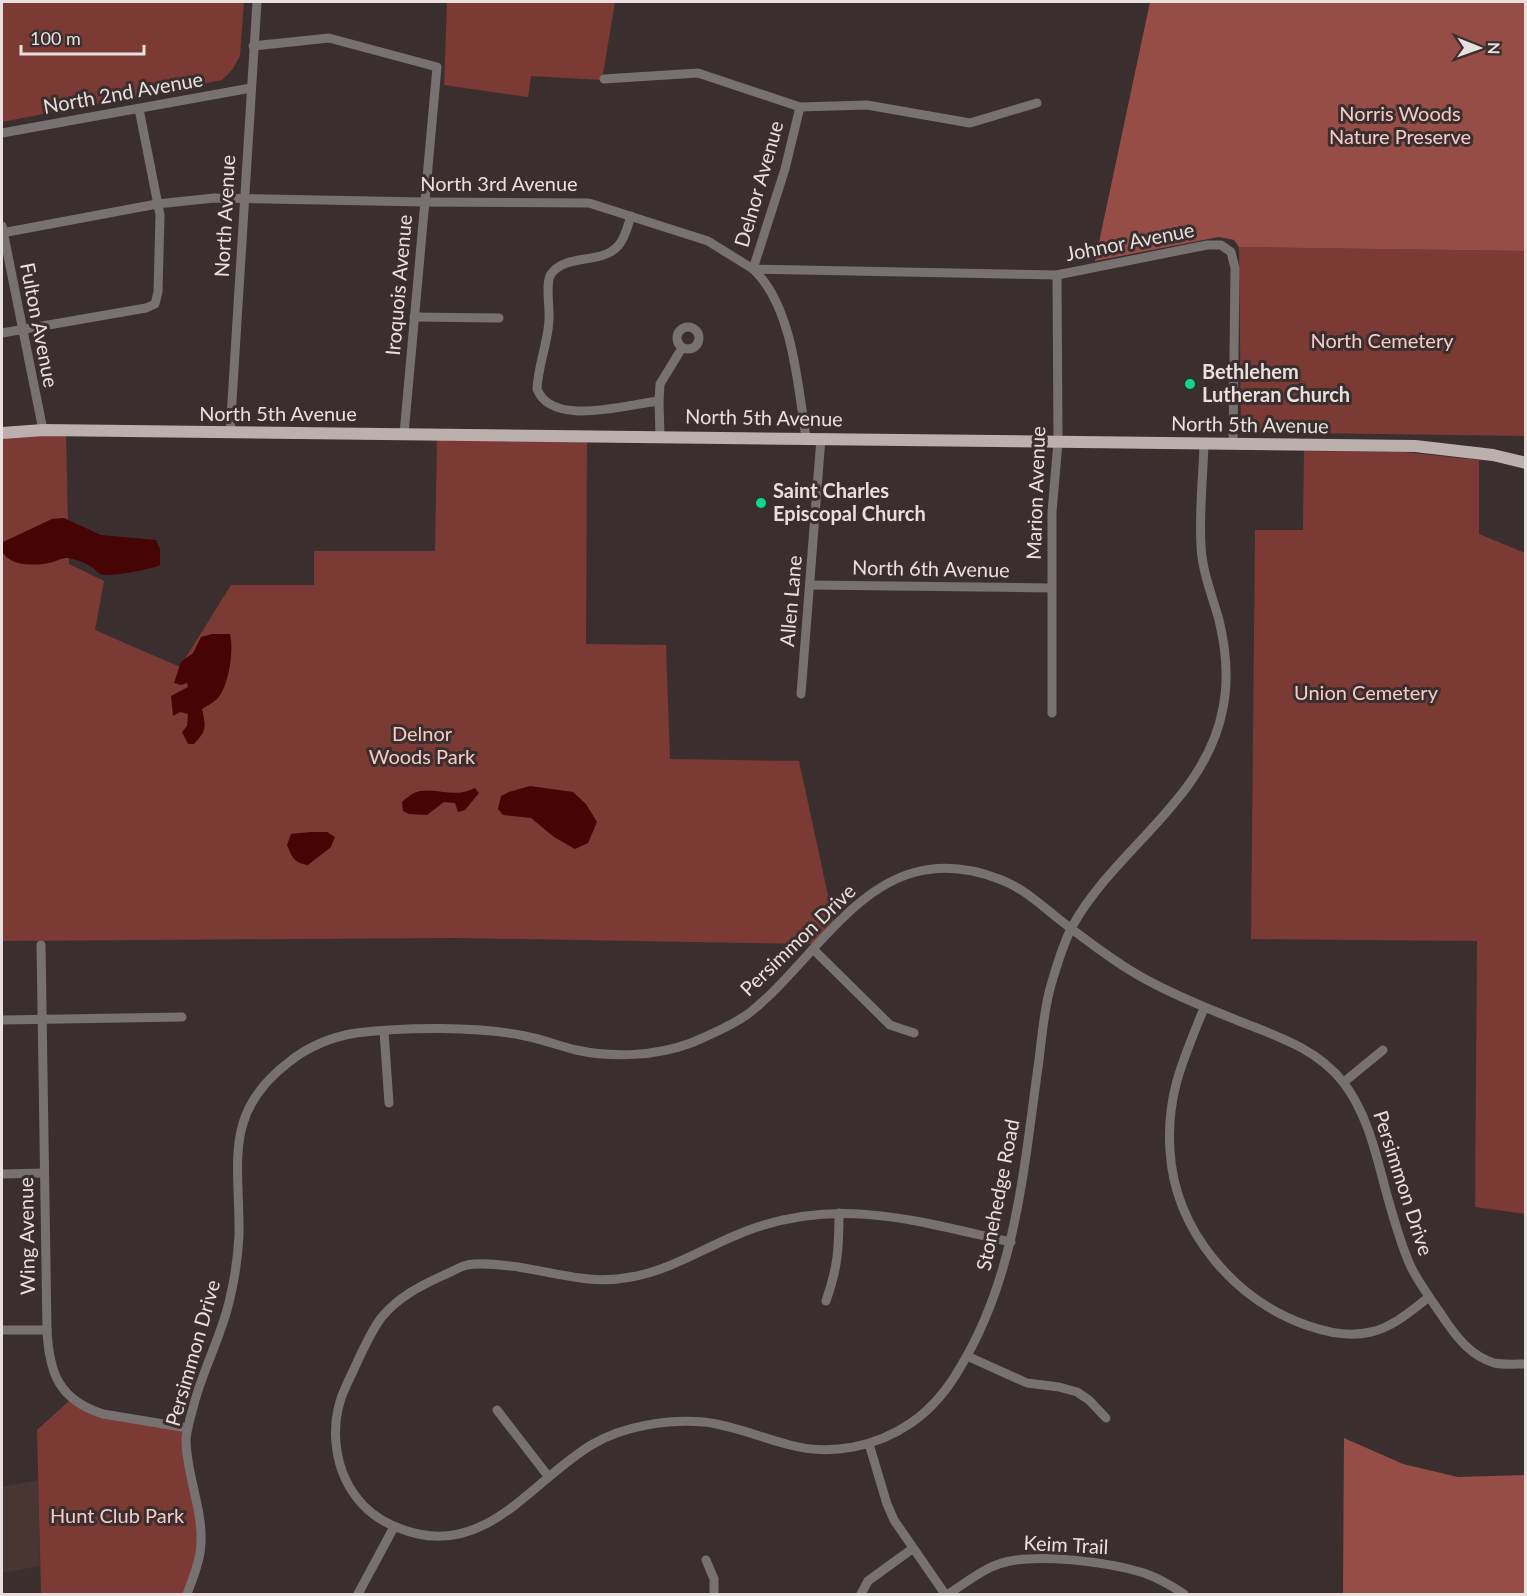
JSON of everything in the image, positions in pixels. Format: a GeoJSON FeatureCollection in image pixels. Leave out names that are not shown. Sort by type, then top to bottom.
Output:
{"type":"FeatureCollection","features":[{"type":"Feature","properties":{"kind":"main road","name":"North 5th Avenue"},"geometry":{"type":"LineString","coordinates":[[2,433],[43,430],[1415,446],[1484,454],[1526,463]]}},
{"type":"Feature","properties":{"kind":"street","name":"North Avenue"},"geometry":{"type":"LineString","coordinates":[[230,433],[257,2]]}},
{"type":"Feature","properties":{"kind":"street","name":"Iroquois Avenue"},"geometry":{"type":"LineString","coordinates":[[253,46],[329,38],[437,67],[404,434]]}},
{"type":"Feature","properties":{"kind":"street"},"geometry":{"type":"LineString","coordinates":[[604,79],[698,73],[800,107],[867,105],[970,123],[1037,102]]}},
{"type":"Feature","properties":{"kind":"street","name":"North 2nd Avenue"},"geometry":{"type":"LineString","coordinates":[[2,133],[251,88]]}},
{"type":"Feature","properties":{"kind":"street","name":"Delnor Avenue"},"geometry":{"type":"LineString","coordinates":[[800,107],[785,169],[753,269],[765,281],[791,339],[807,438]]}},
{"type":"Feature","properties":{"kind":"street"},"geometry":{"type":"LineString","coordinates":[[2,333],[146,308],[155,304],[158,292],[160,215],[139,109]]}},
{"type":"Feature","properties":{"kind":"street","name":"North 3rd Avenue"},"geometry":{"type":"LineString","coordinates":[[2,230],[157,204],[214,198],[588,203],[712,243],[753,269]]}},
{"type":"Feature","properties":{"kind":"street"},"geometry":{"type":"LineString","coordinates":[[631,216],[618,246],[604,256],[561,265],[551,274],[548,280],[547,339],[537,389],[539,395],[551,405],[575,411],[591,412],[659,401]]}},
{"type":"Feature","properties":{"kind":"street","name":"Fulton Avenue"},"geometry":{"type":"LineString","coordinates":[[2,230],[43,430]]}},
{"type":"Feature","properties":{"kind":"street","name":"Johnor Avenue"},"geometry":{"type":"LineString","coordinates":[[1057,275],[1207,245],[1226,247],[1234,259],[1235,268],[1233,443]]}},
{"type":"Feature","properties":{"kind":"street"},"geometry":{"type":"LineString","coordinates":[[753,269],[1057,275]]}},
{"type":"Feature","properties":{"kind":"street","name":"Marion Avenue"},"geometry":{"type":"LineString","coordinates":[[1052,713],[1052,512],[1058,442],[1057,275]]}},
{"type":"Feature","properties":{"kind":"street"},"geometry":{"type":"LineString","coordinates":[[414,317],[499,318]]}},
{"type":"Feature","properties":{"kind":"street"},"geometry":{"type":"LineString","coordinates":[[660,437],[660,384],[682,348]]}},
{"type":"Feature","properties":{"kind":"street","name":"Allen Lane"},"geometry":{"type":"LineString","coordinates":[[801,694],[821,438]]}},
{"type":"Feature","properties":{"kind":"street","name":"Stonehedge Road"},"geometry":{"type":"LineString","coordinates":[[394,1527],[434,1537],[468,1532],[496,1519],[577,1454],[602,1439],[623,1431],[668,1423],[702,1422],[806,1448],[844,1449],[869,1444],[910,1424],[930,1408],[950,1386],[992,1305],[1011,1242],[1048,993],[1071,928],[1112,873],[1179,799],[1204,761],[1217,732],[1227,677],[1225,650],[1206,578],[1200,544],[1204,444]]}},
{"type":"Feature","properties":{"kind":"street","name":"North 6th Avenue"},"geometry":{"type":"LineString","coordinates":[[810,585],[1051,588]]}},
{"type":"Feature","properties":{"kind":"street","name":"Persimmon Drive"},"geometry":{"type":"LineString","coordinates":[[186,1594],[201,1547],[201,1527],[186,1440],[196,1394],[222,1329],[234,1282],[239,1234],[236,1164],[240,1132],[250,1107],[280,1068],[304,1050],[328,1040],[354,1034],[434,1029],[481,1030],[525,1036],[580,1051],[614,1054],[656,1053],[688,1044],[742,1018],[774,990],[872,893],[912,873],[933,869],[957,868],[998,878],[1013,885],[1131,971],[1204,1008],[1293,1043],[1316,1056],[1344,1082],[1363,1115],[1411,1268],[1429,1298],[1464,1347],[1495,1363],[1526,1364]]}},
{"type":"Feature","properties":{"kind":"street","name":"Wing Avenue"},"geometry":{"type":"LineString","coordinates":[[41,945],[47,1330],[48,1348],[57,1381],[77,1403],[103,1414],[188,1428]]}},
{"type":"Feature","properties":{"kind":"street"},"geometry":{"type":"LineString","coordinates":[[813,949],[890,1025],[914,1033]]}},
{"type":"Feature","properties":{"kind":"street"},"geometry":{"type":"LineString","coordinates":[[1204,1008],[1176,1079],[1171,1103],[1170,1153],[1176,1185],[1184,1210],[1199,1240],[1217,1265],[1241,1287],[1282,1315],[1325,1331],[1348,1335],[1372,1332],[1396,1322],[1429,1298]]}},
{"type":"Feature","properties":{"kind":"street"},"geometry":{"type":"LineString","coordinates":[[2,1020],[182,1017]]}},
{"type":"Feature","properties":{"kind":"street"},"geometry":{"type":"LineString","coordinates":[[384,1032],[389,1103]]}},
{"type":"Feature","properties":{"kind":"street"},"geometry":{"type":"LineString","coordinates":[[1344,1082],[1383,1050]]}},
{"type":"Feature","properties":{"kind":"street"},"geometry":{"type":"LineString","coordinates":[[2,1174],[44,1173]]}},
{"type":"Feature","properties":{"kind":"street"},"geometry":{"type":"LineString","coordinates":[[826,1301],[834,1280],[839,1252],[839,1213]]}},
{"type":"Feature","properties":{"kind":"street"},"geometry":{"type":"LineString","coordinates":[[358,1594],[394,1527],[364,1506],[354,1492],[339,1461],[335,1444],[339,1403],[382,1317],[413,1290],[467,1265],[497,1264],[580,1279],[604,1281],[625,1279],[654,1271],[765,1224],[813,1214],[900,1216],[1011,1242]]}},
{"type":"Feature","properties":{"kind":"street"},"geometry":{"type":"LineString","coordinates":[[2,1330],[47,1330]]}},
{"type":"Feature","properties":{"kind":"street"},"geometry":{"type":"LineString","coordinates":[[967,1356],[1027,1383],[1077,1392],[1089,1400],[1106,1418]]}},
{"type":"Feature","properties":{"kind":"street"},"geometry":{"type":"LineString","coordinates":[[497,1410],[548,1476]]}},
{"type":"Feature","properties":{"kind":"street"},"geometry":{"type":"LineString","coordinates":[[869,1444],[886,1504],[894,1520],[912,1549],[947,1594]]}},
{"type":"Feature","properties":{"kind":"street"},"geometry":{"type":"LineString","coordinates":[[861,1594],[868,1581],[912,1549]]}},
{"type":"Feature","properties":{"kind":"street"},"geometry":{"type":"LineString","coordinates":[[706,1560],[714,1579],[714,1594]]}},
{"type":"Feature","properties":{"kind":"street","name":"Keim Trail"},"geometry":{"type":"LineString","coordinates":[[947,1594],[998,1564],[1012,1560],[1056,1560],[1116,1566],[1146,1574],[1184,1594]]}},
{"type":"Feature","properties":{"kind":"shaded area"},"geometry":{"type":"Polygon","coordinates":[[[64,518],[101,535],[156,540],[160,549],[160,565],[105,575],[73,559],[64,558],[29,565],[11,560],[2,552],[3,542],[52,519],[64,518]]]}},
{"type":"Feature","properties":{"kind":"shaded area"},"geometry":{"type":"Polygon","coordinates":[[[212,634],[230,634],[230,667],[225,685],[218,698],[202,709],[205,725],[203,732],[194,744],[188,744],[182,732],[187,726],[188,714],[180,712],[173,716],[171,696],[188,687],[187,683],[181,685],[174,683],[181,662],[193,653],[201,637],[212,634]]]}},
{"type":"Feature","properties":{"kind":"shaded area"},"geometry":{"type":"Polygon","coordinates":[[[530,786],[573,792],[586,804],[597,822],[588,843],[575,849],[554,837],[531,818],[503,815],[498,809],[501,796],[530,786]]]}},
{"type":"Feature","properties":{"kind":"shaded area"},"geometry":{"type":"Polygon","coordinates":[[[475,788],[479,793],[465,810],[458,812],[455,803],[444,802],[427,815],[409,814],[403,811],[402,802],[414,793],[429,791],[459,793],[475,788]]]}},
{"type":"Feature","properties":{"kind":"shaded area"},"geometry":{"type":"Polygon","coordinates":[[[327,832],[335,837],[331,847],[308,865],[294,859],[287,845],[291,834],[327,832]]]}},
{"type":"Feature","properties":{"kind":"shaded area"},"geometry":{"type":"Polygon","coordinates":[[[38,1480],[40,1566],[2,1573],[2,1487],[38,1480]]]}},
{"type":"Feature","properties":{"kind":"green space"},"geometry":{"type":"Polygon","coordinates":[[[2,2],[244,2],[240,56],[232,70],[222,80],[2,122],[2,2]]]}},
{"type":"Feature","properties":{"kind":"green space"},"geometry":{"type":"Polygon","coordinates":[[[447,2],[615,2],[602,80],[531,76],[528,97],[444,85],[447,2]]]}},
{"type":"Feature","properties":{"kind":"green space","name":"Norris Woods Nature Preserve"},"geometry":{"type":"Polygon","coordinates":[[[1150,2],[1525,2],[1525,251],[1239,247],[1234,240],[1219,237],[1095,261],[1150,2]]]}},
{"type":"Feature","properties":{"kind":"green space","name":"North Cemetery"},"geometry":{"type":"Polygon","coordinates":[[[1239,247],[1525,251],[1525,436],[1241,432],[1239,247]]]}},
{"type":"Feature","properties":{"kind":"green space","name":"Delnor Woods Park"},"geometry":{"type":"Polygon","coordinates":[[[66,434],[69,564],[104,581],[95,630],[180,667],[231,585],[314,585],[314,551],[435,551],[437,439],[587,442],[586,644],[666,645],[670,759],[799,761],[834,923],[814,944],[457,938],[2,941],[2,436],[66,434]]]}},
{"type":"Feature","properties":{"kind":"green space","name":"Union Cemetery"},"geometry":{"type":"Polygon","coordinates":[[[1304,451],[1403,452],[1479,460],[1479,534],[1525,553],[1525,1214],[1475,1207],[1477,941],[1251,939],[1255,530],[1303,530],[1304,451]]]}},
{"type":"Feature","properties":{"kind":"green space","name":"Hunt Club Park"},"geometry":{"type":"Polygon","coordinates":[[[69,1401],[183,1430],[199,1548],[184,1594],[41,1594],[37,1430],[69,1401]]]}},
{"type":"Feature","properties":{"kind":"green space"},"geometry":{"type":"Polygon","coordinates":[[[1344,1438],[1403,1464],[1458,1477],[1525,1475],[1525,1594],[1343,1594],[1344,1438]]]}},
{"type":"Feature","properties":{"kind":"place","name":"Bethlehem Lutheran Church"},"geometry":{"type":"Point","coordinates":[1190,384]}},
{"type":"Feature","properties":{"kind":"place","name":"Saint Charles Episcopal Church"},"geometry":{"type":"Point","coordinates":[761,503]}}]}
